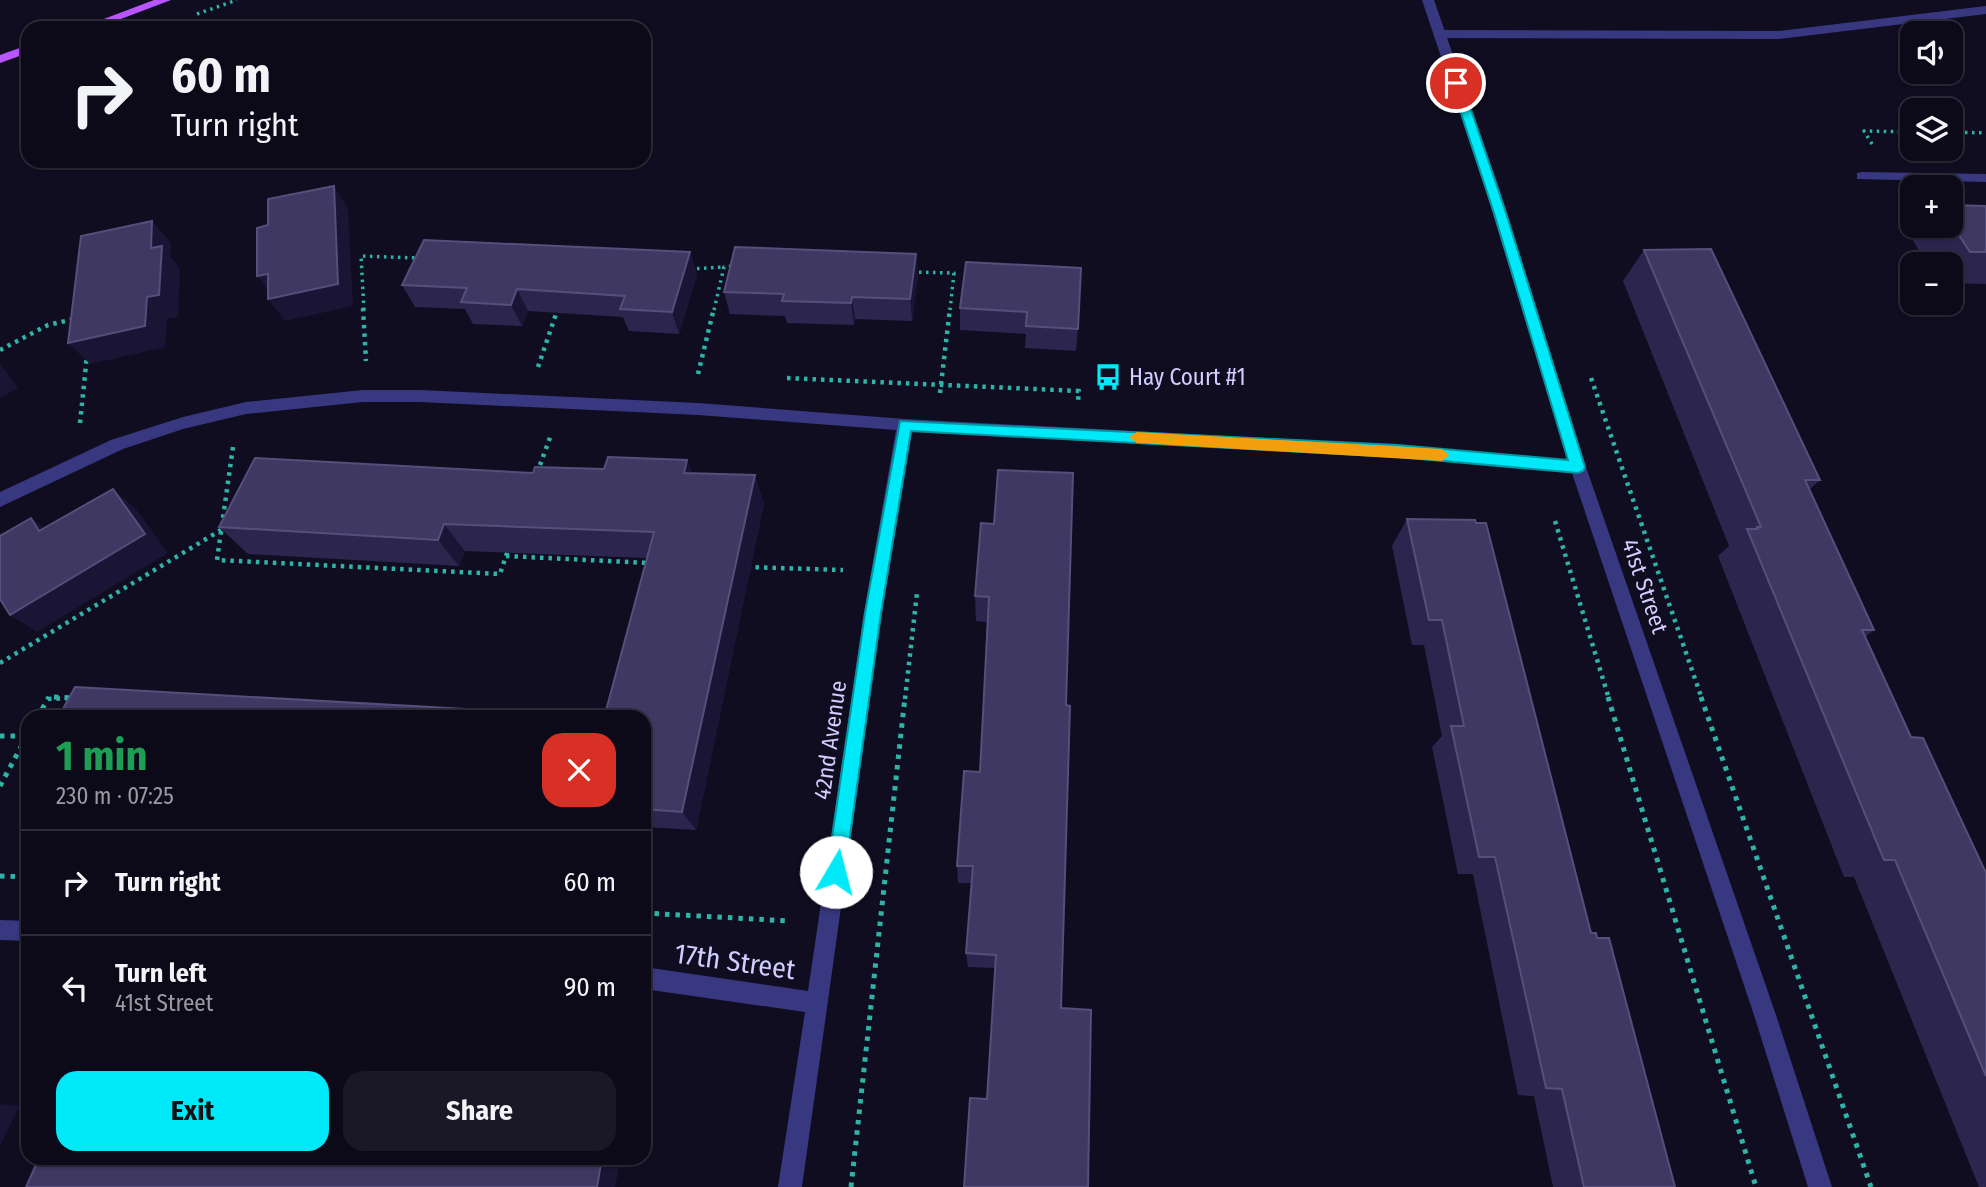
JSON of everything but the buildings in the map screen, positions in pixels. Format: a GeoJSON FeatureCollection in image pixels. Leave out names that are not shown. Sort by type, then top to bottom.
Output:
{"type":"FeatureCollection","features":[{"type":"Feature","properties":{"kind":"main road"},"geometry":{"type":"LineString","coordinates":[[106,21],[165,0]]}},
{"type":"Feature","properties":{"kind":"main road"},"geometry":{"type":"LineString","coordinates":[[0,58],[21,51]]}},
{"type":"Feature","properties":{"kind":"street","name":"41st Street"},"geometry":{"type":"LineString","coordinates":[[1428,0],[1493,191],[1578,467],[1765,1015],[1820,1187]]}},
{"type":"Feature","properties":{"kind":"street"},"geometry":{"type":"LineString","coordinates":[[1440,34],[1779,35],[1986,10]]}},
{"type":"Feature","properties":{"kind":"street"},"geometry":{"type":"LineString","coordinates":[[1863,176],[1986,178]]}},
{"type":"Feature","properties":{"kind":"street"},"geometry":{"type":"LineString","coordinates":[[0,500],[117,443],[238,410],[363,396],[420,396],[562,405],[698,409],[905,425],[1398,451],[1578,467]]}},
{"type":"Feature","properties":{"kind":"street","name":"42nd Avenue"},"geometry":{"type":"LineString","coordinates":[[790,1187],[880,571],[905,425]]}},
{"type":"Feature","properties":{"kind":"street"},"geometry":{"type":"LineString","coordinates":[[0,930],[21,931]]}},
{"type":"Feature","properties":{"kind":"street","name":"17th Street"},"geometry":{"type":"LineString","coordinates":[[651,979],[818,1003]]}},
{"type":"Feature","properties":{"kind":"path"},"geometry":{"type":"LineString","coordinates":[[1963,132],[1986,133]]}},
{"type":"Feature","properties":{"kind":"path"},"geometry":{"type":"LineString","coordinates":[[366,364],[361,256],[427,258]]}},
{"type":"Feature","properties":{"kind":"path"},"geometry":{"type":"LineString","coordinates":[[686,270],[724,267]]}},
{"type":"Feature","properties":{"kind":"path"},"geometry":{"type":"LineString","coordinates":[[538,367],[560,303]]}},
{"type":"Feature","properties":{"kind":"path"},"geometry":{"type":"LineString","coordinates":[[0,350],[48,325],[80,317]]}},
{"type":"Feature","properties":{"kind":"path"},"geometry":{"type":"LineString","coordinates":[[79,427],[87,352]]}},
{"type":"Feature","properties":{"kind":"path"},"geometry":{"type":"LineString","coordinates":[[1589,371],[1871,1187]]}},
{"type":"Feature","properties":{"kind":"path"},"geometry":{"type":"LineString","coordinates":[[534,480],[562,405]]}},
{"type":"Feature","properties":{"kind":"path"},"geometry":{"type":"LineString","coordinates":[[238,410],[217,560],[500,573],[511,543]]}},
{"type":"Feature","properties":{"kind":"path"},"geometry":{"type":"LineString","coordinates":[[1537,463],[1756,1187]]}},
{"type":"Feature","properties":{"kind":"path"},"geometry":{"type":"LineString","coordinates":[[0,663],[221,530]]}},
{"type":"Feature","properties":{"kind":"path"},"geometry":{"type":"LineString","coordinates":[[506,556],[650,563]]}},
{"type":"Feature","properties":{"kind":"path"},"geometry":{"type":"LineString","coordinates":[[745,567],[880,571]]}},
{"type":"Feature","properties":{"kind":"path"},"geometry":{"type":"LineString","coordinates":[[42,710],[49,697],[76,698]]}},
{"type":"Feature","properties":{"kind":"path"},"geometry":{"type":"LineString","coordinates":[[0,736],[21,735]]}},
{"type":"Feature","properties":{"kind":"path"},"geometry":{"type":"LineString","coordinates":[[0,786],[21,746]]}},
{"type":"Feature","properties":{"kind":"path"},"geometry":{"type":"LineString","coordinates":[[0,876],[21,877]]}},
{"type":"Feature","properties":{"kind":"path"},"geometry":{"type":"LineString","coordinates":[[651,913],[880,927]]}},
{"type":"Feature","properties":{"kind":"slow traffic"},"geometry":{"type":"LineString","coordinates":[[1137,437],[1442,455]]}},
{"type":"Feature","properties":{"kind":"place","name":"Hay Court #1"},"geometry":{"type":"Point","coordinates":[1108,377]}},
{"type":"Feature","properties":{"kind":"route"},"geometry":{"type":"LineString","coordinates":[[836,872],[873,613],[905,425],[1398,451],[1578,467],[1500,213],[1456,83]]}}]}
